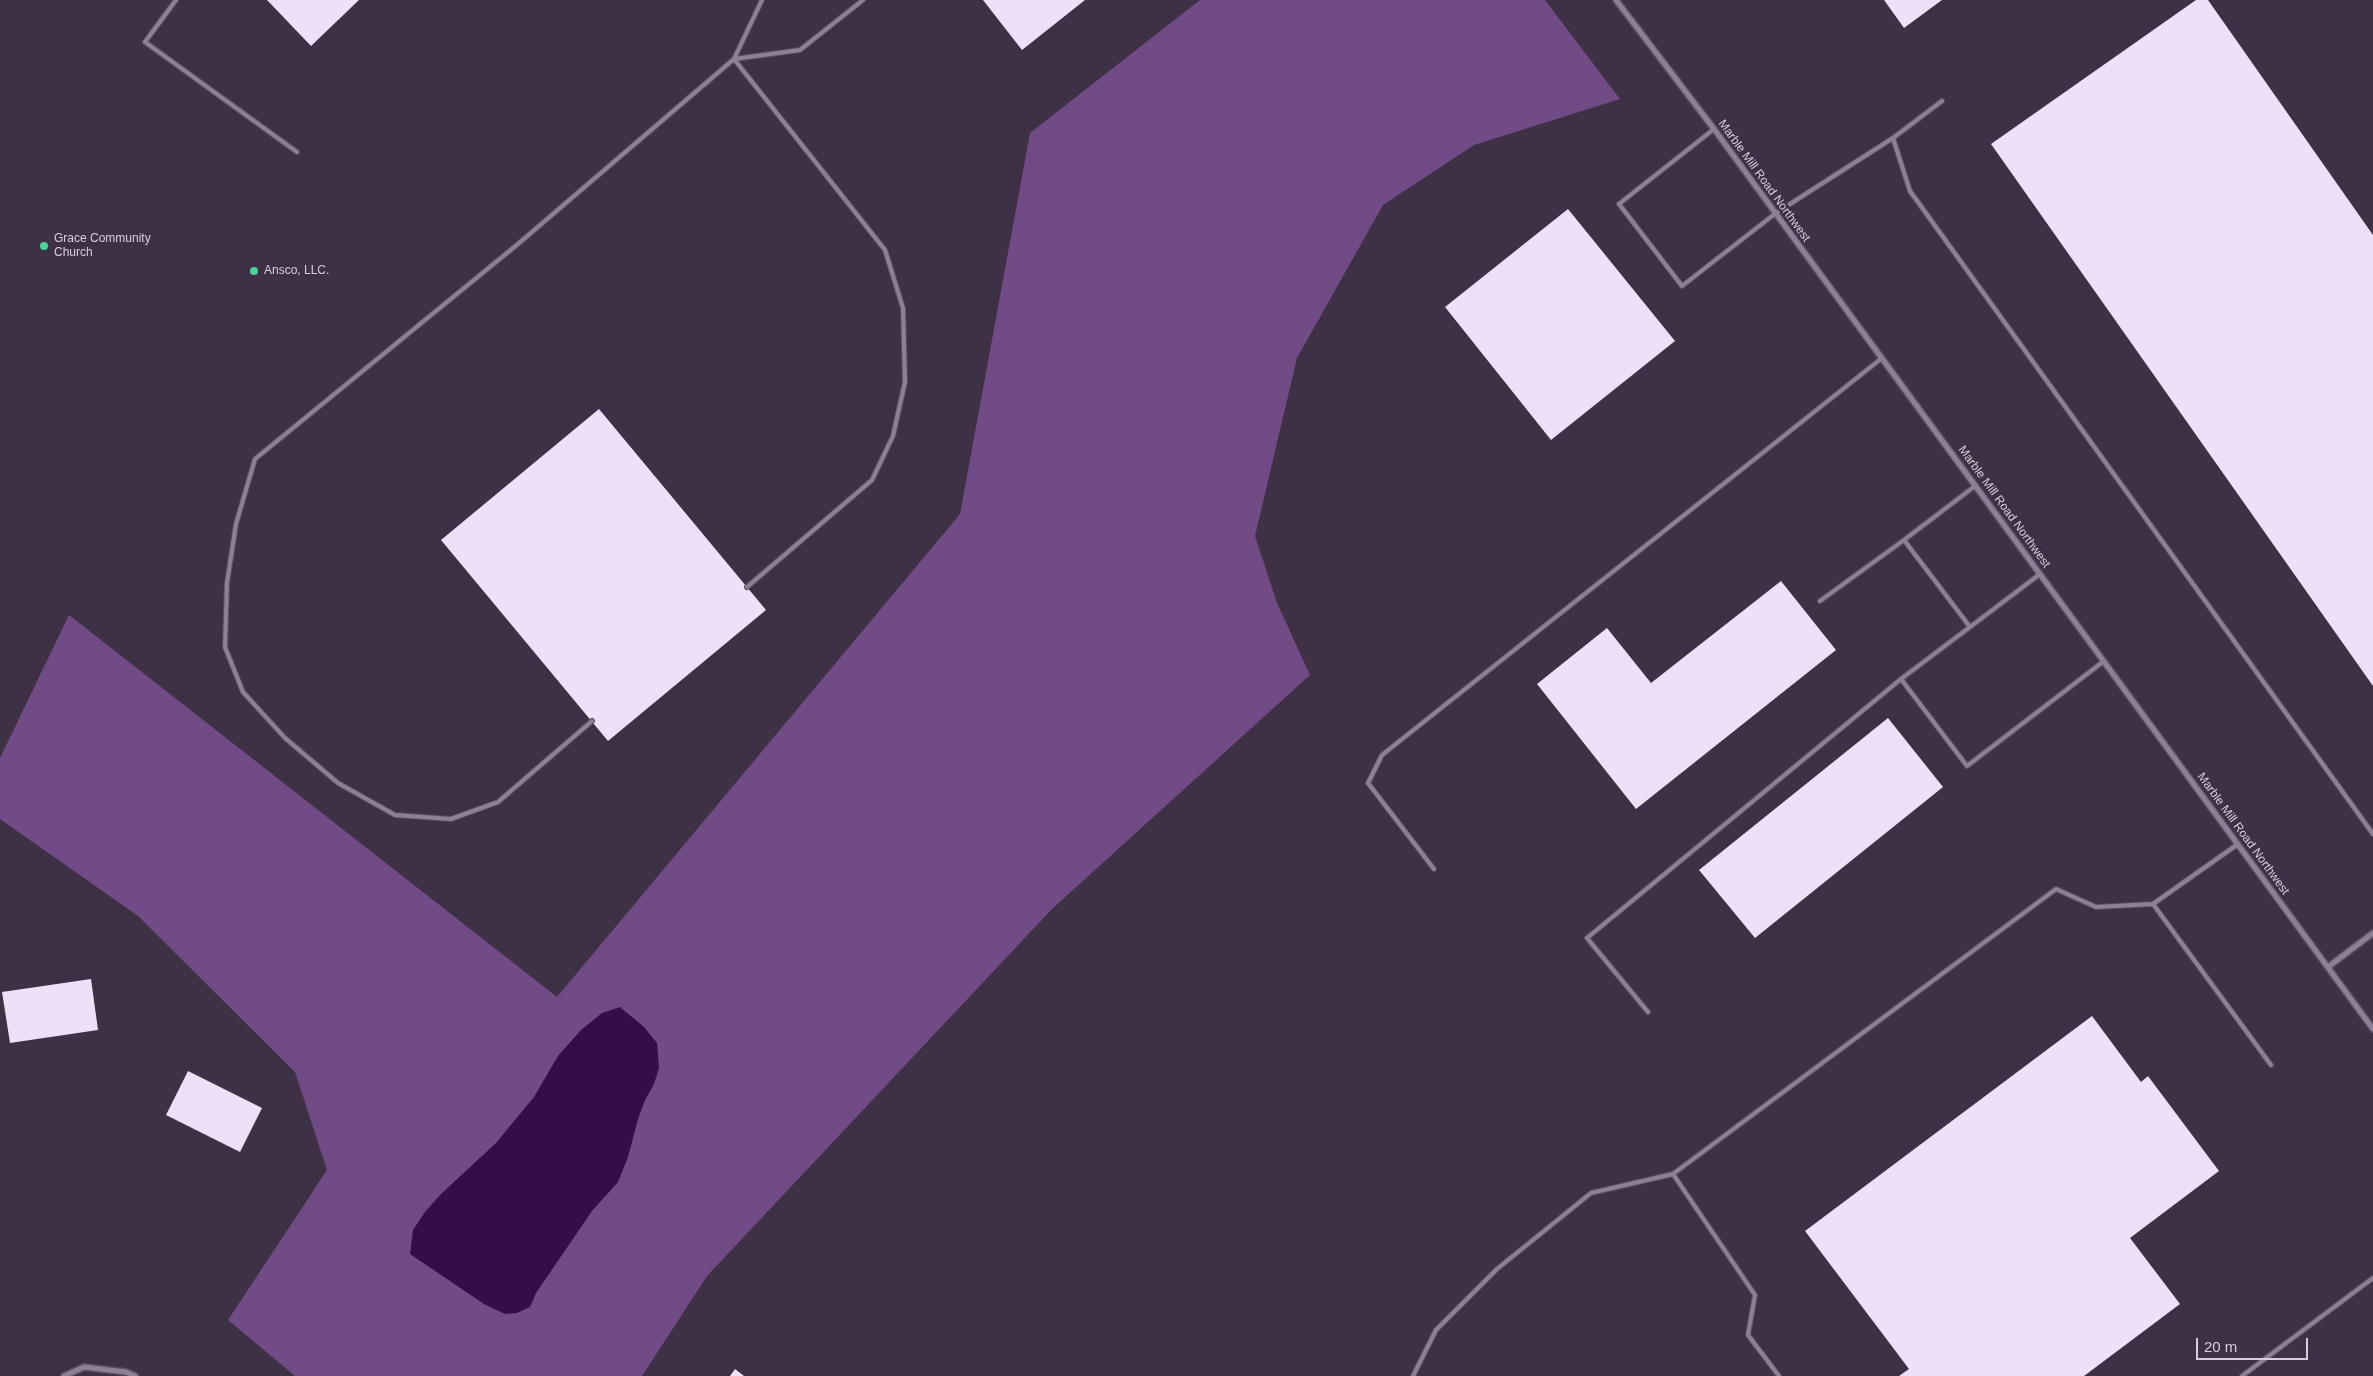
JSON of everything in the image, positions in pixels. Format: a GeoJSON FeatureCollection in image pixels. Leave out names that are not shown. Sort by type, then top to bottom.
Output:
{"type":"FeatureCollection","features":[{"type":"Feature","properties":{"kind":"street","name":"Marble Mill Road Northwest"},"geometry":{"type":"LineString","coordinates":[[1616,0],[1776,213],[2373,1029]]}},
{"type":"Feature","properties":{"kind":"street"},"geometry":{"type":"LineString","coordinates":[[2328,967],[2373,933]]}},
{"type":"Feature","properties":{"kind":"street"},"geometry":{"type":"LineString","coordinates":[[64,1376],[84,1367],[126,1372],[135,1376]]}},
{"type":"Feature","properties":{"kind":"lane"},"geometry":{"type":"LineString","coordinates":[[176,0],[145,42],[297,152]]}},
{"type":"Feature","properties":{"kind":"lane"},"geometry":{"type":"LineString","coordinates":[[592,721],[498,802],[452,819],[395,815],[338,782],[285,738],[243,692],[225,647],[227,583],[236,524],[255,460],[525,238],[734,59],[762,0]]}},
{"type":"Feature","properties":{"kind":"lane"},"geometry":{"type":"LineString","coordinates":[[734,59],[800,50],[864,0]]}},
{"type":"Feature","properties":{"kind":"lane"},"geometry":{"type":"LineString","coordinates":[[734,59],[885,250],[903,308],[904,382],[893,436],[872,480],[747,587]]}},
{"type":"Feature","properties":{"kind":"lane"},"geometry":{"type":"LineString","coordinates":[[1714,130],[1619,204],[1682,286],[1776,213],[1893,138],[1942,101]]}},
{"type":"Feature","properties":{"kind":"lane"},"geometry":{"type":"LineString","coordinates":[[1893,138],[1910,191],[2373,834]]}},
{"type":"Feature","properties":{"kind":"lane"},"geometry":{"type":"LineString","coordinates":[[1434,869],[1368,784],[1382,754],[1882,358]]}},
{"type":"Feature","properties":{"kind":"lane"},"geometry":{"type":"LineString","coordinates":[[1820,601],[1975,486]]}},
{"type":"Feature","properties":{"kind":"lane"},"geometry":{"type":"LineString","coordinates":[[1904,540],[1970,627]]}},
{"type":"Feature","properties":{"kind":"lane"},"geometry":{"type":"LineString","coordinates":[[1648,1012],[1587,938],[1901,678],[2040,574]]}},
{"type":"Feature","properties":{"kind":"lane"},"geometry":{"type":"LineString","coordinates":[[1901,678],[1967,766],[2104,661]]}},
{"type":"Feature","properties":{"kind":"lane"},"geometry":{"type":"LineString","coordinates":[[1413,1376],[1436,1330],[1497,1269],[1591,1193],[1673,1174],[2056,889],[2096,907],[2153,904],[2238,844]]}},
{"type":"Feature","properties":{"kind":"lane"},"geometry":{"type":"LineString","coordinates":[[2153,904],[2271,1065]]}},
{"type":"Feature","properties":{"kind":"lane"},"geometry":{"type":"LineString","coordinates":[[1673,1174],[1755,1296],[1748,1335],[1779,1376]]}},
{"type":"Feature","properties":{"kind":"lane"},"geometry":{"type":"LineString","coordinates":[[2242,1376],[2373,1278]]}},
{"type":"Feature","properties":{"kind":"shaded area"},"geometry":{"type":"Polygon","coordinates":[[[1200,0],[1545,0],[1620,99],[1474,145],[1383,205],[1297,358],[1255,536],[1277,603],[1310,675],[1052,909],[707,1276],[642,1376],[295,1376],[228,1320],[327,1170],[295,1072],[138,916],[0,819],[0,758],[69,615],[557,997],[960,514],[1030,133],[1200,0]]]}},
{"type":"Feature","properties":{"kind":"shaded area"},"geometry":{"type":"Polygon","coordinates":[[[620,1007],[644,1027],[657,1043],[659,1068],[638,1119],[628,1157],[618,1182],[592,1211],[536,1293],[530,1307],[517,1313],[505,1314],[484,1304],[410,1254],[413,1230],[425,1212],[441,1194],[496,1143],[534,1097],[558,1056],[581,1030],[602,1013],[620,1007]]]}},
{"type":"Feature","properties":{"kind":"building"},"geometry":{"type":"Polygon","coordinates":[[[267,0],[359,0],[311,46],[267,0]]]}},
{"type":"Feature","properties":{"kind":"building"},"geometry":{"type":"Polygon","coordinates":[[[983,0],[1085,0],[1022,50],[983,0]]]}},
{"type":"Feature","properties":{"kind":"building"},"geometry":{"type":"Polygon","coordinates":[[[1884,0],[1942,0],[1904,28],[1884,0]]]}},
{"type":"Feature","properties":{"kind":"building"},"geometry":{"type":"Polygon","coordinates":[[[2196,0],[2208,0],[2373,235],[2373,686],[1991,144],[2196,0]]]}},
{"type":"Feature","properties":{"kind":"building"},"geometry":{"type":"Polygon","coordinates":[[[1568,209],[1675,341],[1551,440],[1445,307],[1568,209]]]}},
{"type":"Feature","properties":{"kind":"building"},"geometry":{"type":"Polygon","coordinates":[[[599,409],[766,610],[608,741],[441,540],[599,409]]]}},
{"type":"Feature","properties":{"kind":"building"},"geometry":{"type":"Polygon","coordinates":[[[1781,581],[1836,650],[1636,809],[1537,684],[1607,628],[1651,683],[1781,581]]]}},
{"type":"Feature","properties":{"kind":"building"},"geometry":{"type":"Polygon","coordinates":[[[1888,718],[1943,787],[1755,938],[1699,870],[1888,718]]]}},
{"type":"Feature","properties":{"kind":"building"},"geometry":{"type":"Polygon","coordinates":[[[91,979],[98,1030],[10,1043],[2,992],[91,979]]]}},
{"type":"Feature","properties":{"kind":"building"},"geometry":{"type":"Polygon","coordinates":[[[2092,1016],[2141,1082],[2148,1076],[2219,1171],[2130,1238],[2180,1304],[2084,1376],[1899,1376],[1909,1369],[1805,1231],[2092,1016]]]}},
{"type":"Feature","properties":{"kind":"building"},"geometry":{"type":"Polygon","coordinates":[[[188,1071],[262,1108],[240,1152],[166,1115],[188,1071]]]}},
{"type":"Feature","properties":{"kind":"building"},"geometry":{"type":"Polygon","coordinates":[[[735,1369],[744,1376],[730,1376],[735,1369]]]}},
{"type":"Feature","properties":{"kind":"place","name":"Grace Community Church"},"geometry":{"type":"Point","coordinates":[44,246]}},
{"type":"Feature","properties":{"kind":"place","name":"Ansco, LLC."},"geometry":{"type":"Point","coordinates":[254,271]}}]}
